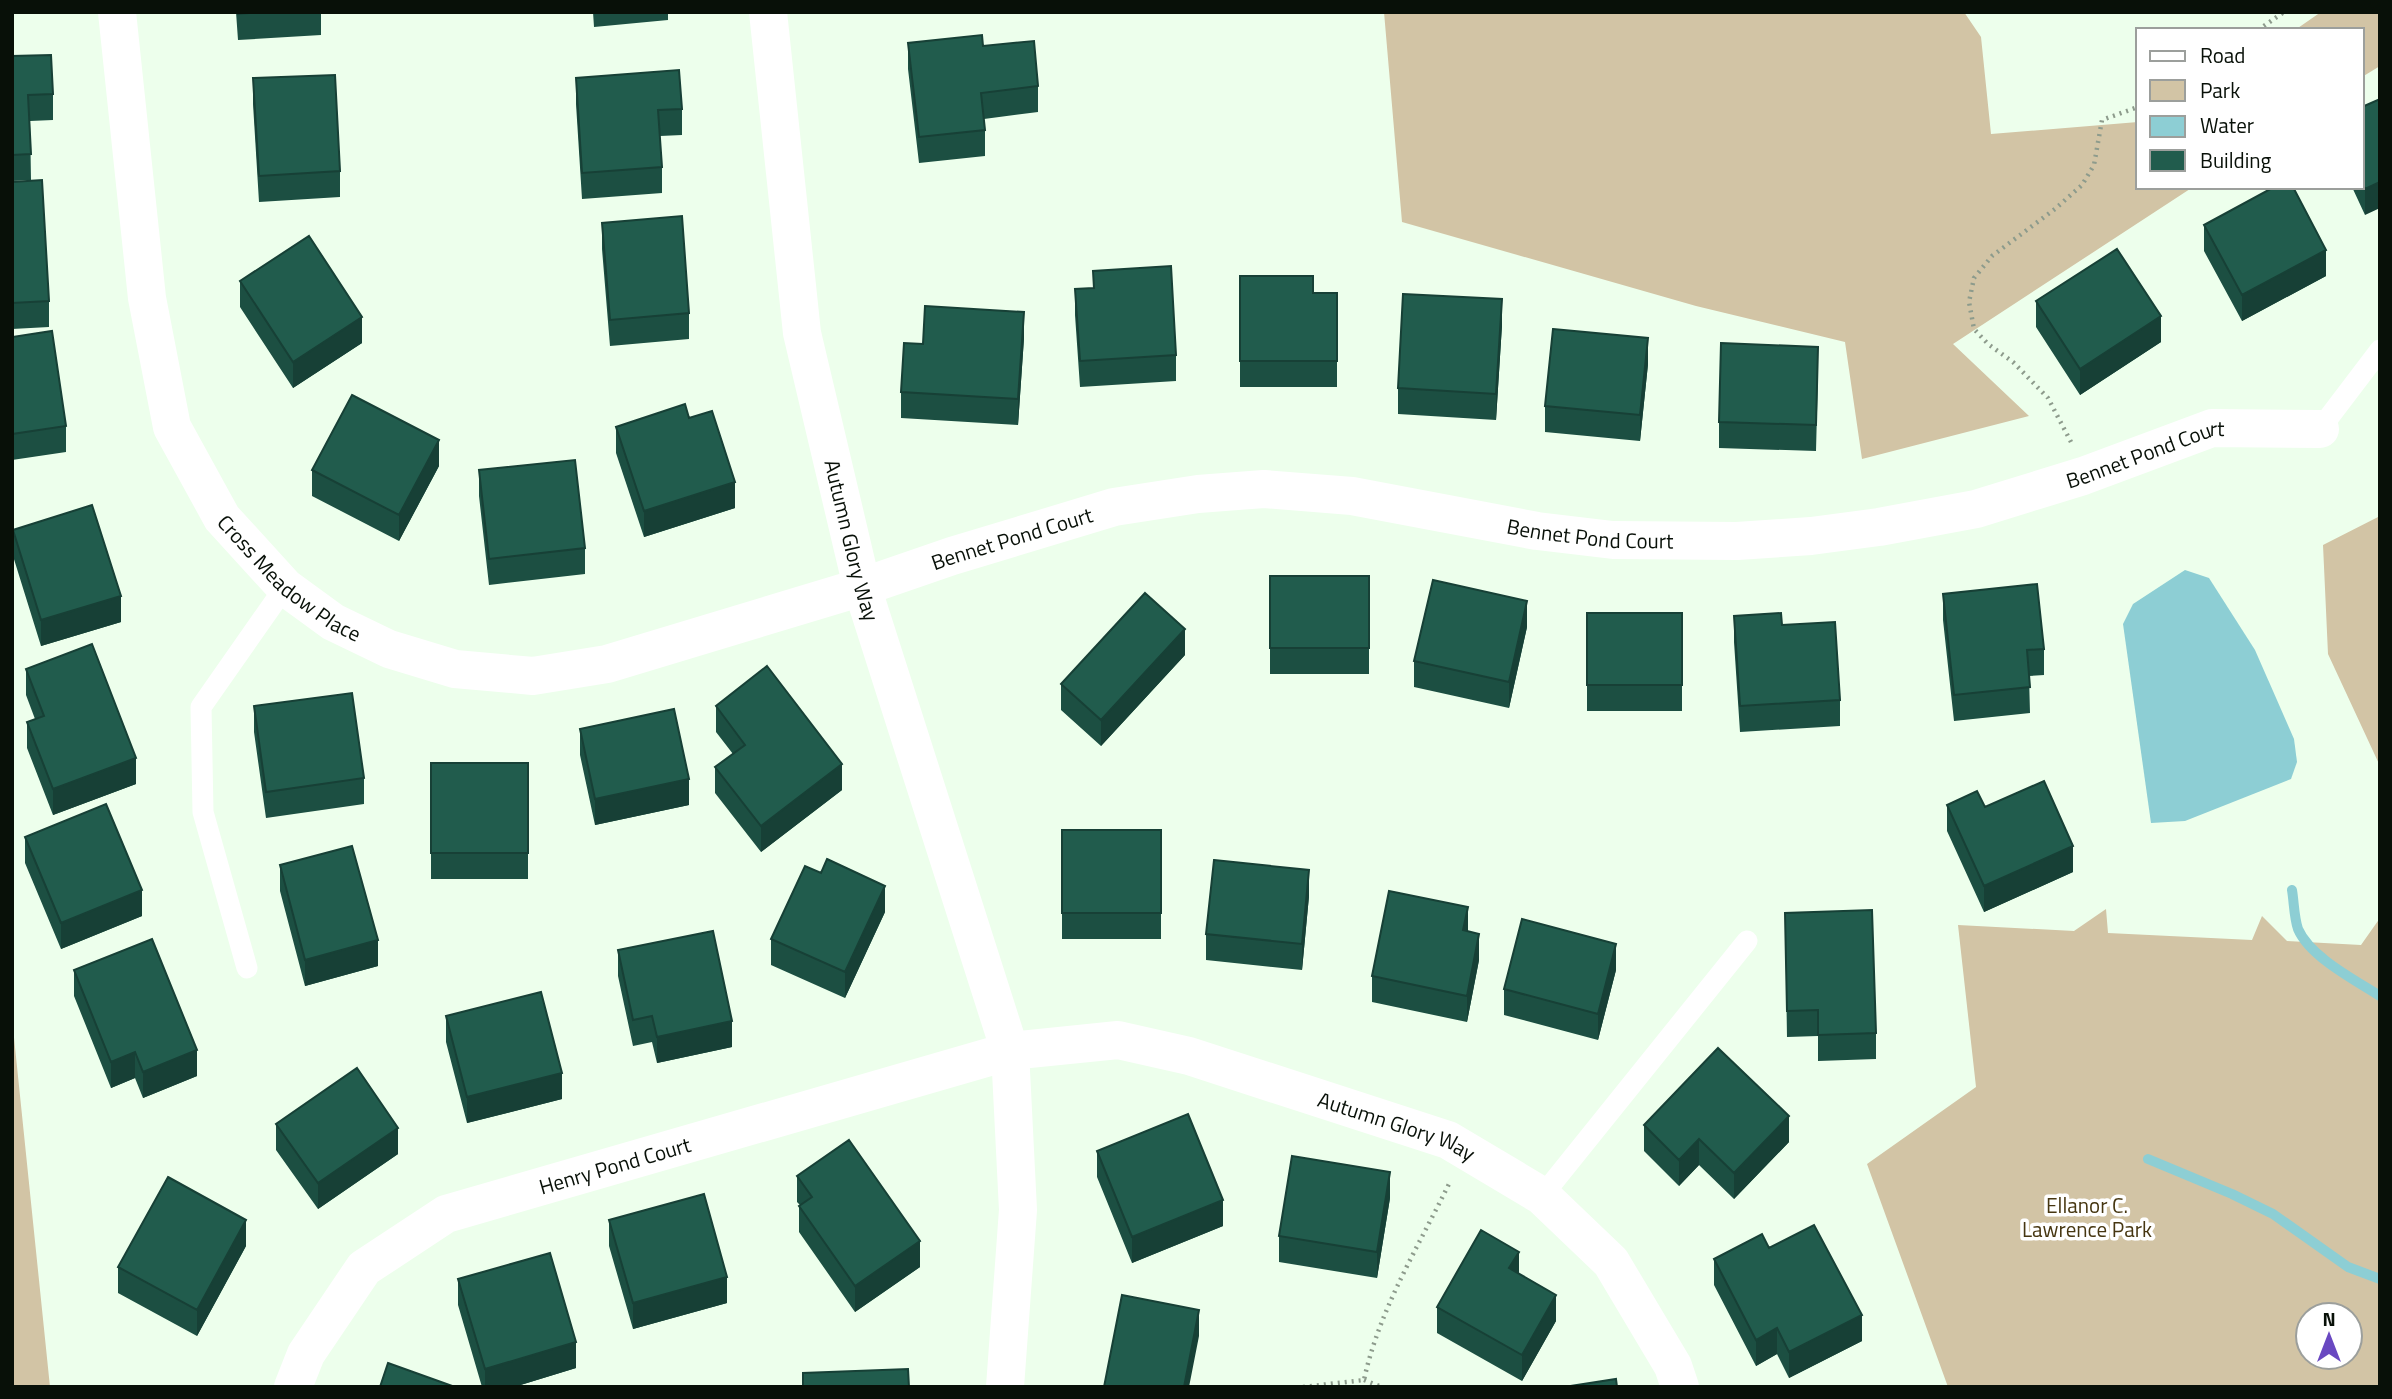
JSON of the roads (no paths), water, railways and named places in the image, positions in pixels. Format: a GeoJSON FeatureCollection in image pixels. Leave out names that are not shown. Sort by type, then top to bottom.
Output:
{"type":"FeatureCollection","features":[{"type":"Feature","properties":{"kind":"street","name":"Cross Meadow Place"},"geometry":{"type":"LineString","coordinates":[[117,12],[147,298],[172,426],[222,518],[285,587],[333,622],[389,649],[455,669],[533,676],[607,664],[862,587]]}},
{"type":"Feature","properties":{"kind":"street","name":"Autumn Glory Way"},"geometry":{"type":"LineString","coordinates":[[768,12],[802,333],[862,587],[1010,1051],[1018,1210],[1005,1387]]}},
{"type":"Feature","properties":{"kind":"street","name":"Bennet Pond Court"},"geometry":{"type":"LineString","coordinates":[[862,587],[952,556],[1114,507],[1198,494],[1264,489],[1352,496],[1537,531],[1613,540],[1737,541],[1811,536],[1879,527],[1976,509],[2083,475],[2212,428],[2320,429]]}},
{"type":"Feature","properties":{"kind":"street","name":"Autumn Glory Way"},"geometry":{"type":"LineString","coordinates":[[1010,1051],[1118,1040],[1189,1056],[1448,1140],[1542,1196],[1611,1262],[1673,1366],[1680,1387]]}},
{"type":"Feature","properties":{"kind":"street","name":"Henry Pond Court"},"geometry":{"type":"LineString","coordinates":[[293,1387],[306,1354],[364,1268],[446,1214],[1010,1051]]}},
{"type":"Feature","properties":{"kind":"lane"},"geometry":{"type":"LineString","coordinates":[[2320,429],[2380,350]]}},
{"type":"Feature","properties":{"kind":"lane"},"geometry":{"type":"LineString","coordinates":[[247,968],[203,812],[201,706],[285,587]]}},
{"type":"Feature","properties":{"kind":"lane"},"geometry":{"type":"LineString","coordinates":[[1542,1196],[1747,941]]}},
{"type":"Feature","properties":{"kind":"water"},"geometry":{"type":"Polygon","coordinates":[[[2185,570],[2209,578],[2255,650],[2294,739],[2297,762],[2291,779],[2185,821],[2151,823],[2123,624],[2133,604],[2185,570]]]}},
{"type":"Feature","properties":{"kind":"waterway"},"geometry":{"type":"LineString","coordinates":[[2292,890],[2298,929],[2312,949],[2334,967],[2380,996]]}},
{"type":"Feature","properties":{"kind":"waterway"},"geometry":{"type":"LineString","coordinates":[[2148,1159],[2273,1214],[2348,1267],[2380,1279]]}},
{"type":"Feature","properties":{"kind":"park label","name":"Ellanor C. Lawrence Park"},"geometry":{"type":"Point","coordinates":[2087,1217]}}]}
